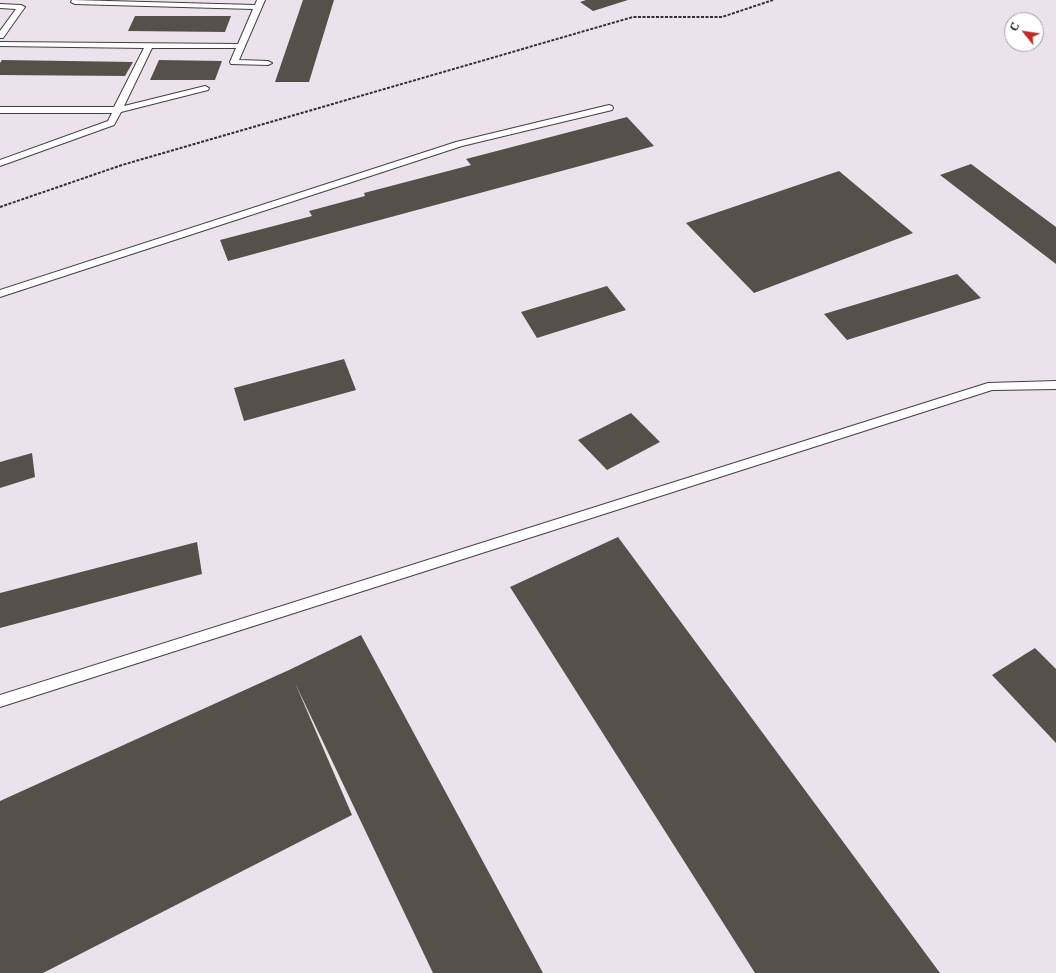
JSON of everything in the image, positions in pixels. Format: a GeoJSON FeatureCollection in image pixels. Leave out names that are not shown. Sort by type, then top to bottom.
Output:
{"type":"FeatureCollection","features":[{"type":"Feature","properties":{"kind":"lane"},"geometry":{"type":"LineString","coordinates":[[76,0],[75,2],[259,3],[234,62],[268,63]]}},
{"type":"Feature","properties":{"kind":"lane"},"geometry":{"type":"LineString","coordinates":[[0,6],[21,6],[0,36]]}},
{"type":"Feature","properties":{"kind":"lane"},"geometry":{"type":"LineString","coordinates":[[0,44],[241,46]]}},
{"type":"Feature","properties":{"kind":"lane"},"geometry":{"type":"LineString","coordinates":[[0,163],[111,123],[149,46]]}},
{"type":"Feature","properties":{"kind":"lane"},"geometry":{"type":"LineString","coordinates":[[0,110],[117,110],[205,88]]}},
{"type":"Feature","properties":{"kind":"lane"},"geometry":{"type":"LineString","coordinates":[[0,294],[459,144],[609,108]]}},
{"type":"Feature","properties":{"kind":"lane"},"geometry":{"type":"LineString","coordinates":[[0,701],[992,386],[1056,385]]}},
{"type":"Feature","properties":{"kind":"path"},"geometry":{"type":"LineString","coordinates":[[0,207],[122,165],[633,17],[722,17],[773,0]]}},
{"type":"Feature","properties":{"kind":"shaded area"},"geometry":{"type":"Polygon","coordinates":[[[0,0],[1056,0],[1056,973],[0,973],[0,0]]]}},
{"type":"Feature","properties":{"kind":"building"},"geometry":{"type":"Polygon","coordinates":[[[303,0],[334,0],[309,82],[275,82],[303,0]]]}},
{"type":"Feature","properties":{"kind":"building"},"geometry":{"type":"Polygon","coordinates":[[[586,0],[628,0],[593,11],[580,2],[586,0]]]}},
{"type":"Feature","properties":{"kind":"building"},"geometry":{"type":"Polygon","coordinates":[[[135,16],[231,16],[225,32],[128,31],[135,16]]]}},
{"type":"Feature","properties":{"kind":"building"},"geometry":{"type":"Polygon","coordinates":[[[2,60],[133,62],[125,76],[0,75],[0,63],[2,60]]]}},
{"type":"Feature","properties":{"kind":"building"},"geometry":{"type":"Polygon","coordinates":[[[159,60],[222,61],[215,80],[150,80],[159,60]]]}},
{"type":"Feature","properties":{"kind":"building"},"geometry":{"type":"Polygon","coordinates":[[[627,117],[654,146],[228,261],[220,240],[312,216],[309,211],[365,196],[364,193],[471,165],[466,159],[627,117]]]}},
{"type":"Feature","properties":{"kind":"building"},"geometry":{"type":"Polygon","coordinates":[[[971,164],[1056,227],[1056,264],[940,175],[971,164]]]}},
{"type":"Feature","properties":{"kind":"building"},"geometry":{"type":"Polygon","coordinates":[[[839,171],[913,233],[754,293],[686,223],[839,171]]]}},
{"type":"Feature","properties":{"kind":"building"},"geometry":{"type":"Polygon","coordinates":[[[957,274],[981,298],[847,340],[824,314],[957,274]]]}},
{"type":"Feature","properties":{"kind":"building"},"geometry":{"type":"Polygon","coordinates":[[[607,286],[626,310],[537,338],[521,312],[607,286]]]}},
{"type":"Feature","properties":{"kind":"building"},"geometry":{"type":"Polygon","coordinates":[[[344,359],[356,390],[244,421],[234,388],[344,359]]]}},
{"type":"Feature","properties":{"kind":"building"},"geometry":{"type":"Polygon","coordinates":[[[631,413],[660,442],[607,470],[578,440],[631,413]]]}},
{"type":"Feature","properties":{"kind":"building"},"geometry":{"type":"Polygon","coordinates":[[[32,453],[35,477],[0,488],[0,462],[32,453]]]}},
{"type":"Feature","properties":{"kind":"building"},"geometry":{"type":"Polygon","coordinates":[[[618,537],[940,973],[755,973],[510,587],[618,537]]]}},
{"type":"Feature","properties":{"kind":"building"},"geometry":{"type":"Polygon","coordinates":[[[197,542],[202,574],[0,628],[0,593],[197,542]]]}},
{"type":"Feature","properties":{"kind":"building"},"geometry":{"type":"Polygon","coordinates":[[[361,635],[543,973],[433,973],[295,683],[352,815],[43,973],[0,973],[0,801],[289,670],[361,635]]]}},
{"type":"Feature","properties":{"kind":"building"},"geometry":{"type":"Polygon","coordinates":[[[1035,648],[1056,669],[1056,743],[992,675],[1035,648]]]}}]}
